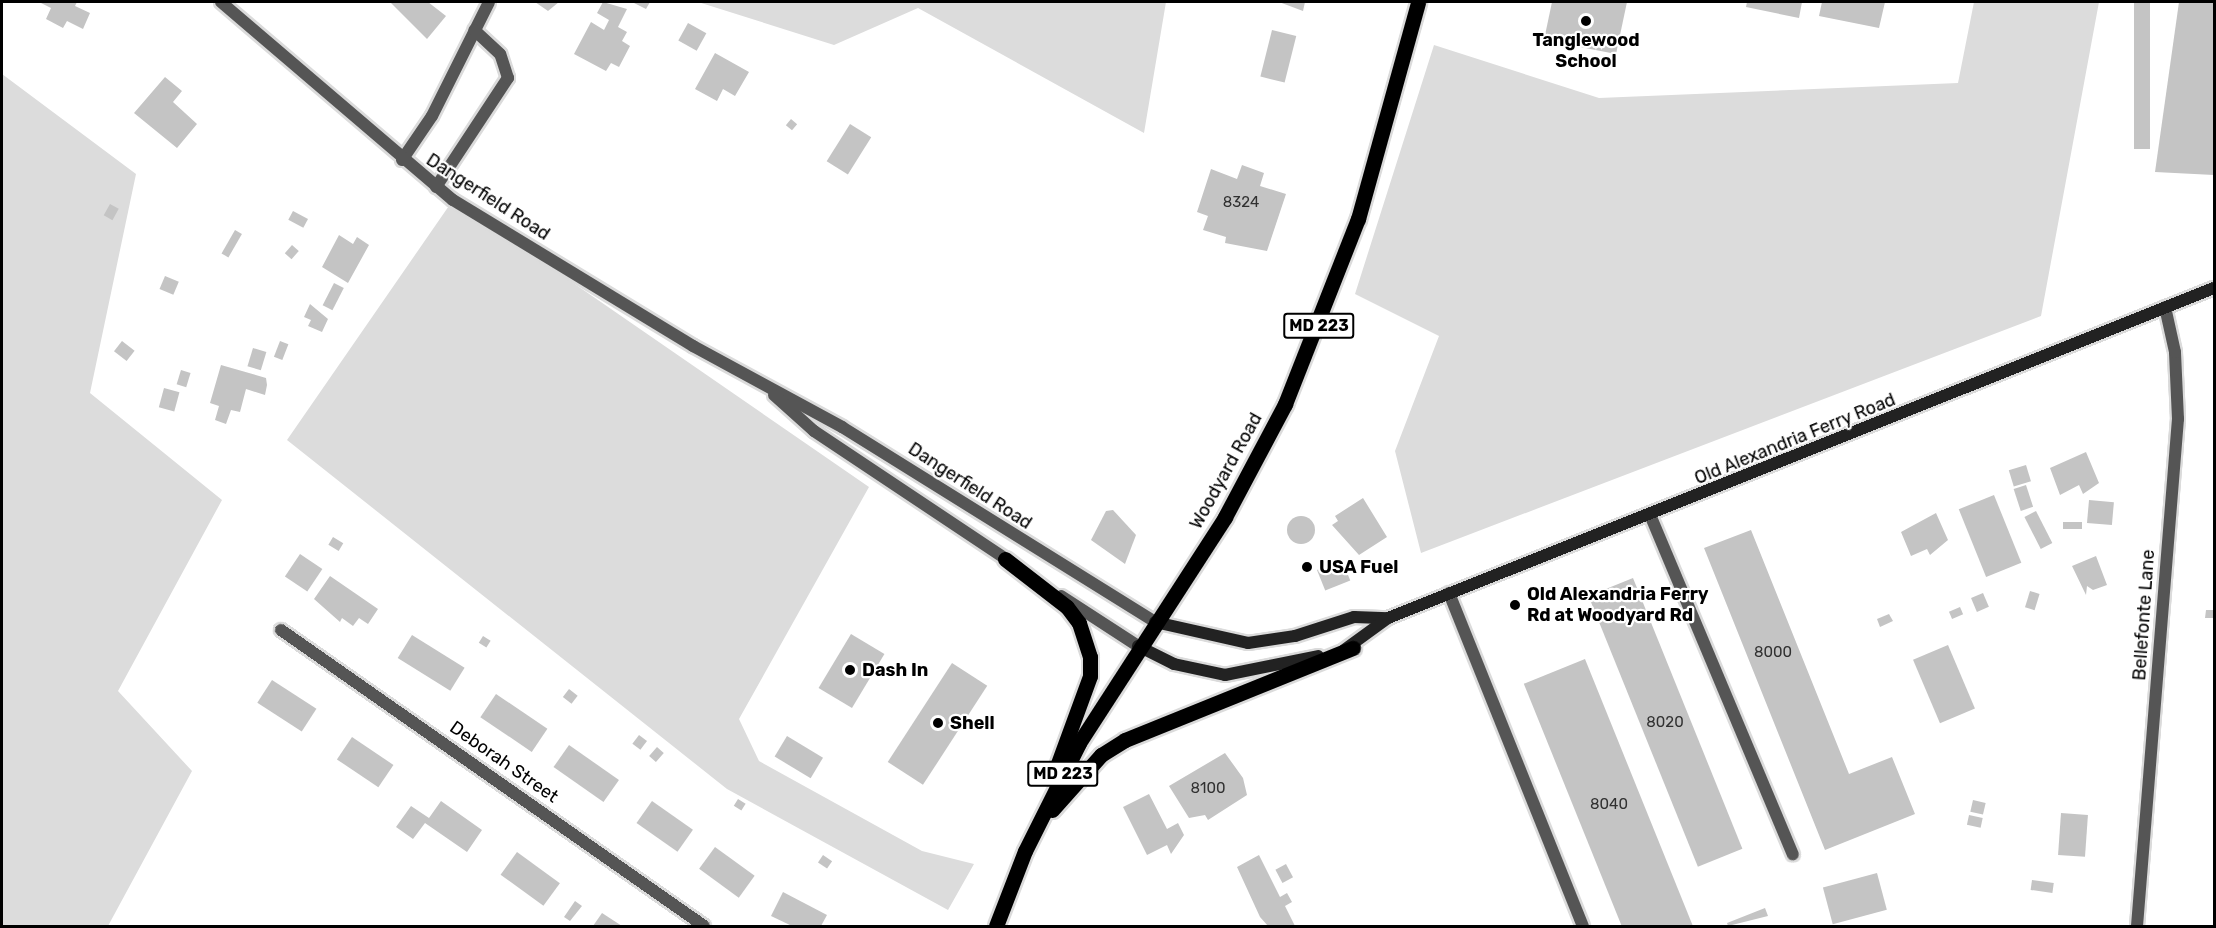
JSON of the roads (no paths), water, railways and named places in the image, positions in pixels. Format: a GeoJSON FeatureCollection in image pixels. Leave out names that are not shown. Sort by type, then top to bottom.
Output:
{"type":"FeatureCollection","features":[{"type":"Feature","properties":{"kind":"main road","name":"Woodyard Road"},"geometry":{"type":"LineString","coordinates":[[996,927],[1037,829],[1079,743],[1261,454],[1309,350],[1358,219],[1418,2]]}},
{"type":"Feature","properties":{"kind":"main road","name":"Old Alexandria Ferry Road"},"geometry":{"type":"LineString","coordinates":[[1138,646],[1174,664],[1225,675],[1353,648],[1388,618],[1651,517],[2214,288]]}},
{"type":"Feature","properties":{"kind":"main road"},"geometry":{"type":"LineString","coordinates":[[1005,559],[1066,607],[1079,623],[1090,657],[1090,676],[1037,829]]}},
{"type":"Feature","properties":{"kind":"main road","name":"Old Alexandria Ferry Road"},"geometry":{"type":"LineString","coordinates":[[1155,622],[1248,644],[1295,636],[1354,616],[1388,618]]}},
{"type":"Feature","properties":{"kind":"main road"},"geometry":{"type":"LineString","coordinates":[[1037,829],[1101,755],[1125,740],[1353,648]]}},
{"type":"Feature","properties":{"kind":"street","name":"Dangerfield Road"},"geometry":{"type":"LineString","coordinates":[[221,2],[436,187],[764,385],[912,469],[1155,622]]}},
{"type":"Feature","properties":{"kind":"street"},"geometry":{"type":"LineString","coordinates":[[402,160],[432,116],[489,2]]}},
{"type":"Feature","properties":{"kind":"street"},"geometry":{"type":"LineString","coordinates":[[436,187],[508,78],[500,54],[474,30]]}},
{"type":"Feature","properties":{"kind":"street","name":"Bellefonte Lane"},"geometry":{"type":"LineString","coordinates":[[2137,927],[2178,419],[2175,352],[2165,307]]}},
{"type":"Feature","properties":{"kind":"street","name":"Dangerfield Road"},"geometry":{"type":"LineString","coordinates":[[764,385],[814,431],[1138,646]]}},
{"type":"Feature","properties":{"kind":"street"},"geometry":{"type":"LineString","coordinates":[[1651,517],[1792,854]]}},
{"type":"Feature","properties":{"kind":"street"},"geometry":{"type":"LineString","coordinates":[[1449,593],[1583,927]]}},
{"type":"Feature","properties":{"kind":"street","name":"Deborah Street"},"geometry":{"type":"LineString","coordinates":[[280,630],[704,927]]}},
{"type":"Feature","properties":{"kind":"place","name":"Tanglewood School"},"geometry":{"type":"Point","coordinates":[1586,21]}},
{"type":"Feature","properties":{"kind":"place","name":"USA Fuel"},"geometry":{"type":"Point","coordinates":[1307,567]}},
{"type":"Feature","properties":{"kind":"place","name":"Old Alexandria Ferry Rd at Woodyard Rd"},"geometry":{"type":"Point","coordinates":[1515,605]}},
{"type":"Feature","properties":{"kind":"place","name":"Dash In"},"geometry":{"type":"Point","coordinates":[850,670]}},
{"type":"Feature","properties":{"kind":"place","name":"Shell"},"geometry":{"type":"Point","coordinates":[938,723]}}]}
